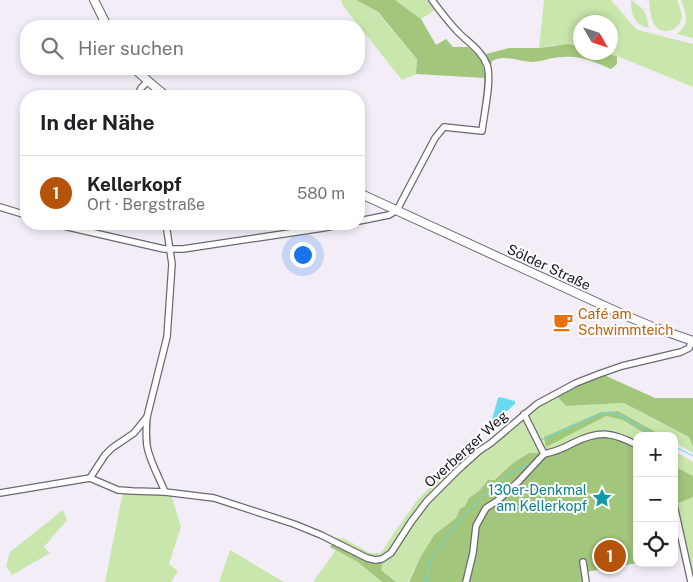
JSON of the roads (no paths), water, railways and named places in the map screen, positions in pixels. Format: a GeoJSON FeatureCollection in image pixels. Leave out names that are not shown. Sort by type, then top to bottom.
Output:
{"type":"FeatureCollection","features":[{"type":"Feature","properties":{"kind":"main road"},"geometry":{"type":"LineString","coordinates":[[94,0],[104,20]]}},
{"type":"Feature","properties":{"kind":"main road"},"geometry":{"type":"LineString","coordinates":[[142,75],[159,90]]}},
{"type":"Feature","properties":{"kind":"main road","name":"Sölder Straße"},"geometry":{"type":"LineString","coordinates":[[365,196],[624,315],[692,344]]}},
{"type":"Feature","properties":{"kind":"street"},"geometry":{"type":"LineString","coordinates":[[365,220],[389,215],[397,210],[435,138],[444,127],[482,131],[489,81],[488,66],[482,55],[458,32],[432,0]]}},
{"type":"Feature","properties":{"kind":"street"},"geometry":{"type":"LineString","coordinates":[[141,90],[148,81]]}},
{"type":"Feature","properties":{"kind":"street"},"geometry":{"type":"LineString","coordinates":[[0,207],[20,213]]}},
{"type":"Feature","properties":{"kind":"street"},"geometry":{"type":"LineString","coordinates":[[81,230],[164,249],[189,248],[310,230]]}},
{"type":"Feature","properties":{"kind":"street"},"geometry":{"type":"LineString","coordinates":[[165,492],[152,463],[147,447],[146,433],[147,418],[166,337],[172,264],[167,230]]}},
{"type":"Feature","properties":{"kind":"street","name":"Overberger Weg"},"geometry":{"type":"LineString","coordinates":[[90,478],[118,490],[165,492],[214,498],[294,524],[375,560],[391,553],[427,501],[458,470],[537,404],[591,377],[622,366],[681,352],[692,344]]}},
{"type":"Feature","properties":{"kind":"street"},"geometry":{"type":"LineString","coordinates":[[524,414],[544,454]]}},
{"type":"Feature","properties":{"kind":"street"},"geometry":{"type":"LineString","coordinates":[[0,493],[90,478],[105,455],[134,433],[147,418]]}},
{"type":"Feature","properties":{"kind":"street"},"geometry":{"type":"LineString","coordinates":[[466,582],[473,553],[476,526],[486,508],[518,482],[544,454],[552,453],[584,437],[598,434],[613,435],[633,443]]}},
{"type":"Feature","properties":{"kind":"street"},"geometry":{"type":"LineString","coordinates":[[678,522],[691,582]]}},
{"type":"Feature","properties":{"kind":"street"},"geometry":{"type":"LineString","coordinates":[[583,562],[586,582]]}},
{"type":"Feature","properties":{"kind":"water"},"geometry":{"type":"Polygon","coordinates":[[[498,398],[515,401],[515,404],[495,422],[492,419],[498,398]]]}},
{"type":"Feature","properties":{"kind":"waterway"},"geometry":{"type":"LineString","coordinates":[[541,440],[600,414],[610,412],[624,417],[650,432]]}},
{"type":"Feature","properties":{"kind":"waterway"},"geometry":{"type":"LineString","coordinates":[[678,448],[693,456]]}},
{"type":"Feature","properties":{"kind":"waterway"},"geometry":{"type":"LineString","coordinates":[[426,582],[432,557],[456,525],[479,500],[511,473],[534,460]]}},
{"type":"Feature","properties":{"kind":"place","name":"Café am Schwimmteich"},"geometry":{"type":"Point","coordinates":[563,322]}},
{"type":"Feature","properties":{"kind":"place","name":"130er-Denkmal am Kellerkopf"},"geometry":{"type":"Point","coordinates":[602,498]}},
{"type":"Feature","properties":{"kind":"place","name":"Kellerkopf"},"geometry":{"type":"Point","coordinates":[610,556]}}]}
